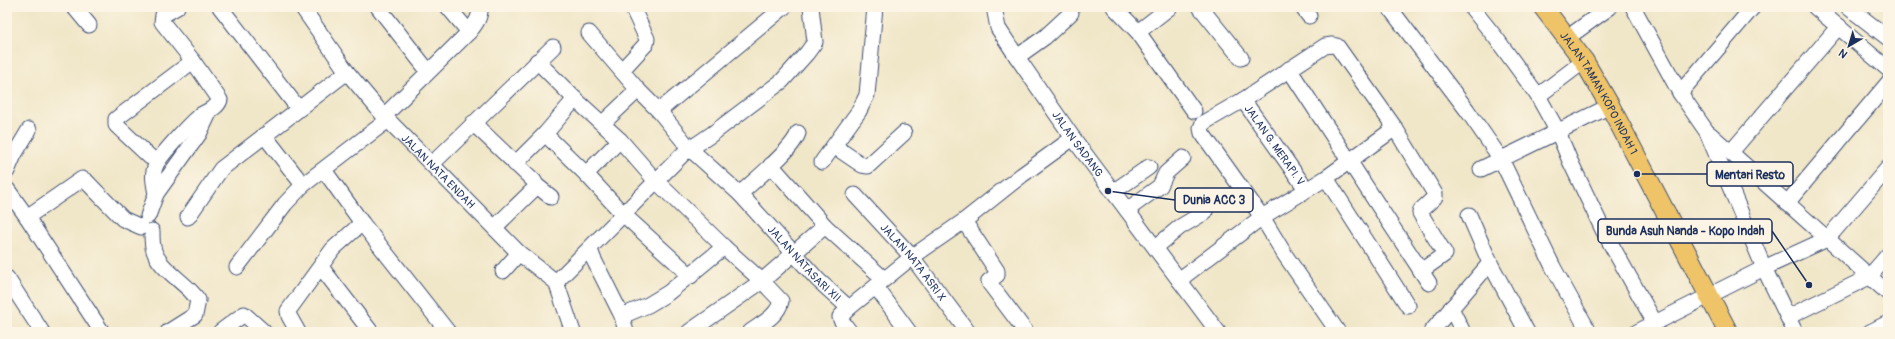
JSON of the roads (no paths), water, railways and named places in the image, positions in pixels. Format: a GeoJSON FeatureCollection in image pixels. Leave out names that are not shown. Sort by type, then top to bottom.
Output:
{"type":"FeatureCollection","features":[{"type":"Feature","properties":{"kind":"main road","name":"JALAN TAMAN KOPO INDAH 1"},"geometry":{"type":"LineString","coordinates":[[1543,7],[1584,61],[1610,106],[1728,332]]}},
{"type":"Feature","properties":{"kind":"street"},"geometry":{"type":"LineString","coordinates":[[74,7],[89,25]]}},
{"type":"Feature","properties":{"kind":"street"},"geometry":{"type":"LineString","coordinates":[[168,332],[195,316],[198,300],[194,293],[163,266],[152,248],[147,225],[156,194],[199,134],[211,109],[217,106],[220,100],[193,61],[162,22],[163,15],[177,7]]}},
{"type":"Feature","properties":{"kind":"street"},"geometry":{"type":"LineString","coordinates":[[220,7],[298,108]]}},
{"type":"Feature","properties":{"kind":"street","name":"JALAN NATA ENDAH"},"geometry":{"type":"LineString","coordinates":[[302,7],[347,72],[386,118],[519,253],[556,282]]}},
{"type":"Feature","properties":{"kind":"street"},"geometry":{"type":"LineString","coordinates":[[378,7],[428,71]]}},
{"type":"Feature","properties":{"kind":"street"},"geometry":{"type":"LineString","coordinates":[[448,7],[469,32]]}},
{"type":"Feature","properties":{"kind":"street"},"geometry":{"type":"LineString","coordinates":[[237,267],[246,258],[285,204],[303,185],[324,170],[386,118],[428,71],[469,32],[476,23],[480,12],[480,7]]}},
{"type":"Feature","properties":{"kind":"street"},"geometry":{"type":"LineString","coordinates":[[622,70],[647,42],[632,7]]}},
{"type":"Feature","properties":{"kind":"street"},"geometry":{"type":"LineString","coordinates":[[660,111],[784,7]]}},
{"type":"Feature","properties":{"kind":"street"},"geometry":{"type":"LineString","coordinates":[[573,332],[556,282],[590,249],[655,180],[690,149],[782,81],[807,54],[815,42],[811,7]]}},
{"type":"Feature","properties":{"kind":"street"},"geometry":{"type":"LineString","coordinates":[[822,162],[859,111],[866,95],[874,7]]}},
{"type":"Feature","properties":{"kind":"street","name":"JALAN SADANG"},"geometry":{"type":"LineString","coordinates":[[994,7],[998,28],[1016,57],[1073,138],[1156,247],[1218,332]]}},
{"type":"Feature","properties":{"kind":"street"},"geometry":{"type":"LineString","coordinates":[[1114,7],[1138,32],[1194,111]]}},
{"type":"Feature","properties":{"kind":"street"},"geometry":{"type":"LineString","coordinates":[[1138,32],[1170,7]]}},
{"type":"Feature","properties":{"kind":"street"},"geometry":{"type":"LineString","coordinates":[[1200,7],[1241,58]]}},
{"type":"Feature","properties":{"kind":"street"},"geometry":{"type":"LineString","coordinates":[[1389,7],[1467,110],[1501,159],[1554,267],[1589,332]]}},
{"type":"Feature","properties":{"kind":"street"},"geometry":{"type":"LineString","coordinates":[[1471,7],[1496,38],[1538,96],[1558,132],[1570,162],[1603,230],[1655,323]]}},
{"type":"Feature","properties":{"kind":"street"},"geometry":{"type":"LineString","coordinates":[[1567,38],[1610,7]]}},
{"type":"Feature","properties":{"kind":"street"},"geometry":{"type":"LineString","coordinates":[[1680,92],[1753,7]]}},
{"type":"Feature","properties":{"kind":"street"},"geometry":{"type":"LineString","coordinates":[[1815,7],[1888,69]]}},
{"type":"Feature","properties":{"kind":"street"},"geometry":{"type":"LineString","coordinates":[[1638,9],[1680,92],[1707,132],[1764,268],[1795,332]]}},
{"type":"Feature","properties":{"kind":"street"},"geometry":{"type":"LineString","coordinates":[[1857,10],[1888,38]]}},
{"type":"Feature","properties":{"kind":"street"},"geometry":{"type":"LineString","coordinates":[[1016,57],[1045,37],[1071,13]]}},
{"type":"Feature","properties":{"kind":"street"},"geometry":{"type":"LineString","coordinates":[[1731,152],[1839,26]]}},
{"type":"Feature","properties":{"kind":"street","name":"JALAN NATASARI XII"},"geometry":{"type":"LineString","coordinates":[[589,33],[638,90],[660,111],[690,149],[740,194],[792,254],[849,308],[840,317],[850,332]]}},
{"type":"Feature","properties":{"kind":"street"},"geometry":{"type":"LineString","coordinates":[[1289,69],[1425,277],[1445,254],[1420,213],[1421,210],[1436,196],[1395,128],[1337,46],[1325,46],[1289,69],[1243,100],[1203,123],[1201,128],[1202,133],[1262,217],[1285,255],[1338,332]]}},
{"type":"Feature","properties":{"kind":"street"},"geometry":{"type":"LineString","coordinates":[[432,164],[552,47]]}},
{"type":"Feature","properties":{"kind":"street"},"geometry":{"type":"LineString","coordinates":[[150,157],[116,126],[116,118],[193,61]]}},
{"type":"Feature","properties":{"kind":"street"},"geometry":{"type":"LineString","coordinates":[[538,61],[575,99],[620,140],[655,180],[724,247],[762,281],[781,301],[780,308],[750,332]]}},
{"type":"Feature","properties":{"kind":"street"},"geometry":{"type":"LineString","coordinates":[[1538,96],[1584,61]]}},
{"type":"Feature","properties":{"kind":"street"},"geometry":{"type":"LineString","coordinates":[[188,217],[221,169],[298,108],[347,72]]}},
{"type":"Feature","properties":{"kind":"street"},"geometry":{"type":"LineString","coordinates":[[1787,203],[1888,83]]}},
{"type":"Feature","properties":{"kind":"street"},"geometry":{"type":"LineString","coordinates":[[603,123],[638,90]]}},
{"type":"Feature","properties":{"kind":"street"},"geometry":{"type":"LineString","coordinates":[[515,164],[545,134],[575,99]]}},
{"type":"Feature","properties":{"kind":"street","name":"JALAN G. MERAPI. V"},"geometry":{"type":"LineString","coordinates":[[1243,100],[1306,189]]}},
{"type":"Feature","properties":{"kind":"street"},"geometry":{"type":"LineString","coordinates":[[1481,169],[1610,106]]}},
{"type":"Feature","properties":{"kind":"street"},"geometry":{"type":"LineString","coordinates":[[473,123],[534,181],[536,185],[551,196]]}},
{"type":"Feature","properties":{"kind":"street"},"geometry":{"type":"LineString","coordinates":[[1179,280],[1262,217],[1326,178],[1395,128]]}},
{"type":"Feature","properties":{"kind":"street"},"geometry":{"type":"LineString","coordinates":[[7,171],[14,155],[29,130]]}},
{"type":"Feature","properties":{"kind":"street"},"geometry":{"type":"LineString","coordinates":[[1707,132],[1888,293]]}},
{"type":"Feature","properties":{"kind":"street"},"geometry":{"type":"LineString","coordinates":[[740,194],[793,143],[798,133]]}},
{"type":"Feature","properties":{"kind":"street"},"geometry":{"type":"LineString","coordinates":[[834,146],[862,165],[868,166],[904,133]]}},
{"type":"Feature","properties":{"kind":"street"},"geometry":{"type":"LineString","coordinates":[[545,134],[586,174],[623,214],[691,276]]}},
{"type":"Feature","properties":{"kind":"street"},"geometry":{"type":"LineString","coordinates":[[264,136],[303,185]]}},
{"type":"Feature","properties":{"kind":"street"},"geometry":{"type":"LineString","coordinates":[[849,308],[912,257],[964,221],[1022,175],[1073,138]]}},
{"type":"Feature","properties":{"kind":"street"},"geometry":{"type":"LineString","coordinates":[[586,174],[620,140]]}},
{"type":"Feature","properties":{"kind":"street"},"geometry":{"type":"LineString","coordinates":[[1127,210],[1160,186],[1166,173],[1183,158]]}},
{"type":"Feature","properties":{"kind":"street"},"geometry":{"type":"LineString","coordinates":[[771,165],[825,226],[880,283],[909,332]]}},
{"type":"Feature","properties":{"kind":"street"},"geometry":{"type":"LineString","coordinates":[[1113,192],[1149,167]]}},
{"type":"Feature","properties":{"kind":"street"},"geometry":{"type":"LineString","coordinates":[[1637,332],[1764,268],[1827,239],[1888,168]]}},
{"type":"Feature","properties":{"kind":"street"},"geometry":{"type":"LineString","coordinates":[[324,170],[362,223],[448,332]]}},
{"type":"Feature","properties":{"kind":"street"},"geometry":{"type":"LineString","coordinates":[[1326,178],[1408,306]]}},
{"type":"Feature","properties":{"kind":"street"},"geometry":{"type":"LineString","coordinates":[[27,217],[82,179],[86,181],[123,219],[147,225]]}},
{"type":"Feature","properties":{"kind":"street"},"geometry":{"type":"LineString","coordinates":[[495,227],[534,189],[536,185]]}},
{"type":"Feature","properties":{"kind":"street"},"geometry":{"type":"LineString","coordinates":[[7,189],[102,332]]}},
{"type":"Feature","properties":{"kind":"street","name":"JALAN NATA ASRI X"},"geometry":{"type":"LineString","coordinates":[[855,195],[912,257],[968,332]]}},
{"type":"Feature","properties":{"kind":"street"},"geometry":{"type":"LineString","coordinates":[[1156,247],[1180,227],[1206,212]]}},
{"type":"Feature","properties":{"kind":"street"},"geometry":{"type":"LineString","coordinates":[[1469,215],[1490,263],[1527,332]]}},
{"type":"Feature","properties":{"kind":"street"},"geometry":{"type":"LineString","coordinates":[[964,221],[997,271],[997,275],[989,281],[990,284],[1026,332]]}},
{"type":"Feature","properties":{"kind":"street"},"geometry":{"type":"LineString","coordinates":[[298,332],[288,314],[333,249],[362,223]]}},
{"type":"Feature","properties":{"kind":"street"},"geometry":{"type":"LineString","coordinates":[[689,332],[762,281],[825,226]]}},
{"type":"Feature","properties":{"kind":"street"},"geometry":{"type":"LineString","coordinates":[[622,316],[648,305],[691,276],[724,247]]}},
{"type":"Feature","properties":{"kind":"street"},"geometry":{"type":"LineString","coordinates":[[590,249],[622,316],[626,332]]}},
{"type":"Feature","properties":{"kind":"street"},"geometry":{"type":"LineString","coordinates":[[503,271],[519,253]]}},
{"type":"Feature","properties":{"kind":"street"},"geometry":{"type":"LineString","coordinates":[[1788,317],[1869,277],[1888,255]]}},
{"type":"Feature","properties":{"kind":"street"},"geometry":{"type":"LineString","coordinates":[[1431,332],[1490,263]]}},
{"type":"Feature","properties":{"kind":"street"},"geometry":{"type":"LineString","coordinates":[[321,266],[371,332]]}},
{"type":"Feature","properties":{"kind":"street"},"geometry":{"type":"LineString","coordinates":[[7,278],[42,332]]}},
{"type":"Feature","properties":{"kind":"street"},"geometry":{"type":"LineString","coordinates":[[1451,308],[1463,332]]}},
{"type":"Feature","properties":{"kind":"street"},"geometry":{"type":"LineString","coordinates":[[220,332],[244,314],[264,332]]}},
{"type":"Feature","properties":{"kind":"street"},"geometry":{"type":"LineString","coordinates":[[1870,332],[1888,323]]}},
{"type":"Feature","properties":{"kind":"place","name":"Mentari Resto"},"geometry":{"type":"Point","coordinates":[1637,174]}},
{"type":"Feature","properties":{"kind":"place","name":"Dunia ACC 3"},"geometry":{"type":"Point","coordinates":[1108,191]}},
{"type":"Feature","properties":{"kind":"place","name":"Bunda Asuh Nanda - Kopo Indah"},"geometry":{"type":"Point","coordinates":[1809,285]}}]}
